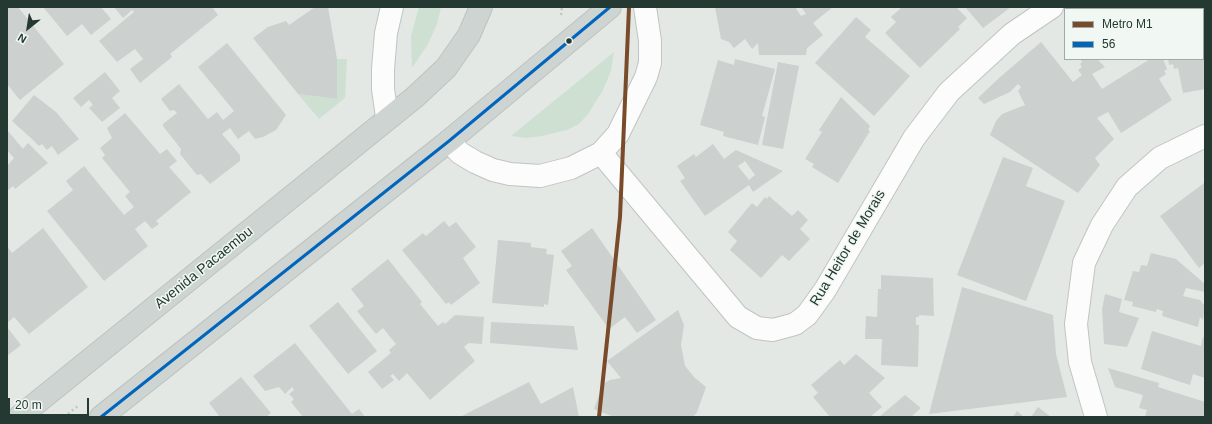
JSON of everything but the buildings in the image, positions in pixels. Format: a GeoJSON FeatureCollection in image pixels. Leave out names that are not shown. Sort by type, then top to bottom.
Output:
{"type":"FeatureCollection","features":[{"type":"Feature","properties":{"kind":"main road","name":"Avenida Pacaembu"},"geometry":{"type":"LineString","coordinates":[[19,417],[387,117],[414,97],[446,68],[469,35],[482,7]]}},
{"type":"Feature","properties":{"kind":"main road"},"geometry":{"type":"LineString","coordinates":[[101,417],[449,141],[610,7]]}},
{"type":"Feature","properties":{"kind":"street"},"geometry":{"type":"LineString","coordinates":[[387,117],[383,89],[383,69],[386,33],[392,7]]}},
{"type":"Feature","properties":{"kind":"street"},"geometry":{"type":"LineString","coordinates":[[449,141],[460,153],[475,162],[493,170],[510,174],[540,176],[571,168],[601,153],[618,134],[646,77],[650,63],[650,41],[645,7]]}},
{"type":"Feature","properties":{"kind":"street","name":"Rua Heitor de Morais"},"geometry":{"type":"LineString","coordinates":[[601,153],[738,317],[756,328],[773,330],[795,324],[807,315],[825,290],[914,138],[949,92],[1012,34],[1052,7]]}},
{"type":"Feature","properties":{"kind":"street"},"geometry":{"type":"LineString","coordinates":[[1096,417],[1080,362],[1076,324],[1084,263],[1102,225],[1127,187],[1160,158],[1199,137],[1205,136]]}},
{"type":"Feature","properties":{"kind":"path"},"geometry":{"type":"LineString","coordinates":[[560,17],[562,7]]}},
{"type":"Feature","properties":{"kind":"green space"},"geometry":{"type":"Polygon","coordinates":[[[419,7],[441,7],[437,24],[428,44],[412,68],[411,36],[419,7]]]}},
{"type":"Feature","properties":{"kind":"green space"},"geometry":{"type":"Polygon","coordinates":[[[614,52],[611,71],[603,90],[588,114],[579,124],[567,130],[542,136],[526,138],[511,136],[614,52]]]}},
{"type":"Feature","properties":{"kind":"green space"},"geometry":{"type":"Polygon","coordinates":[[[337,59],[347,59],[345,98],[319,119],[298,94],[337,99],[337,59]]]}},
{"type":"Feature","properties":{"kind":"metro line","name":"M1"},"geometry":{"type":"LineString","coordinates":[[599,417],[620,217],[629,7]]}},
{"type":"Feature","properties":{"kind":"transit line","name":"56"},"geometry":{"type":"LineString","coordinates":[[101,417],[449,141],[610,7]]}}]}
